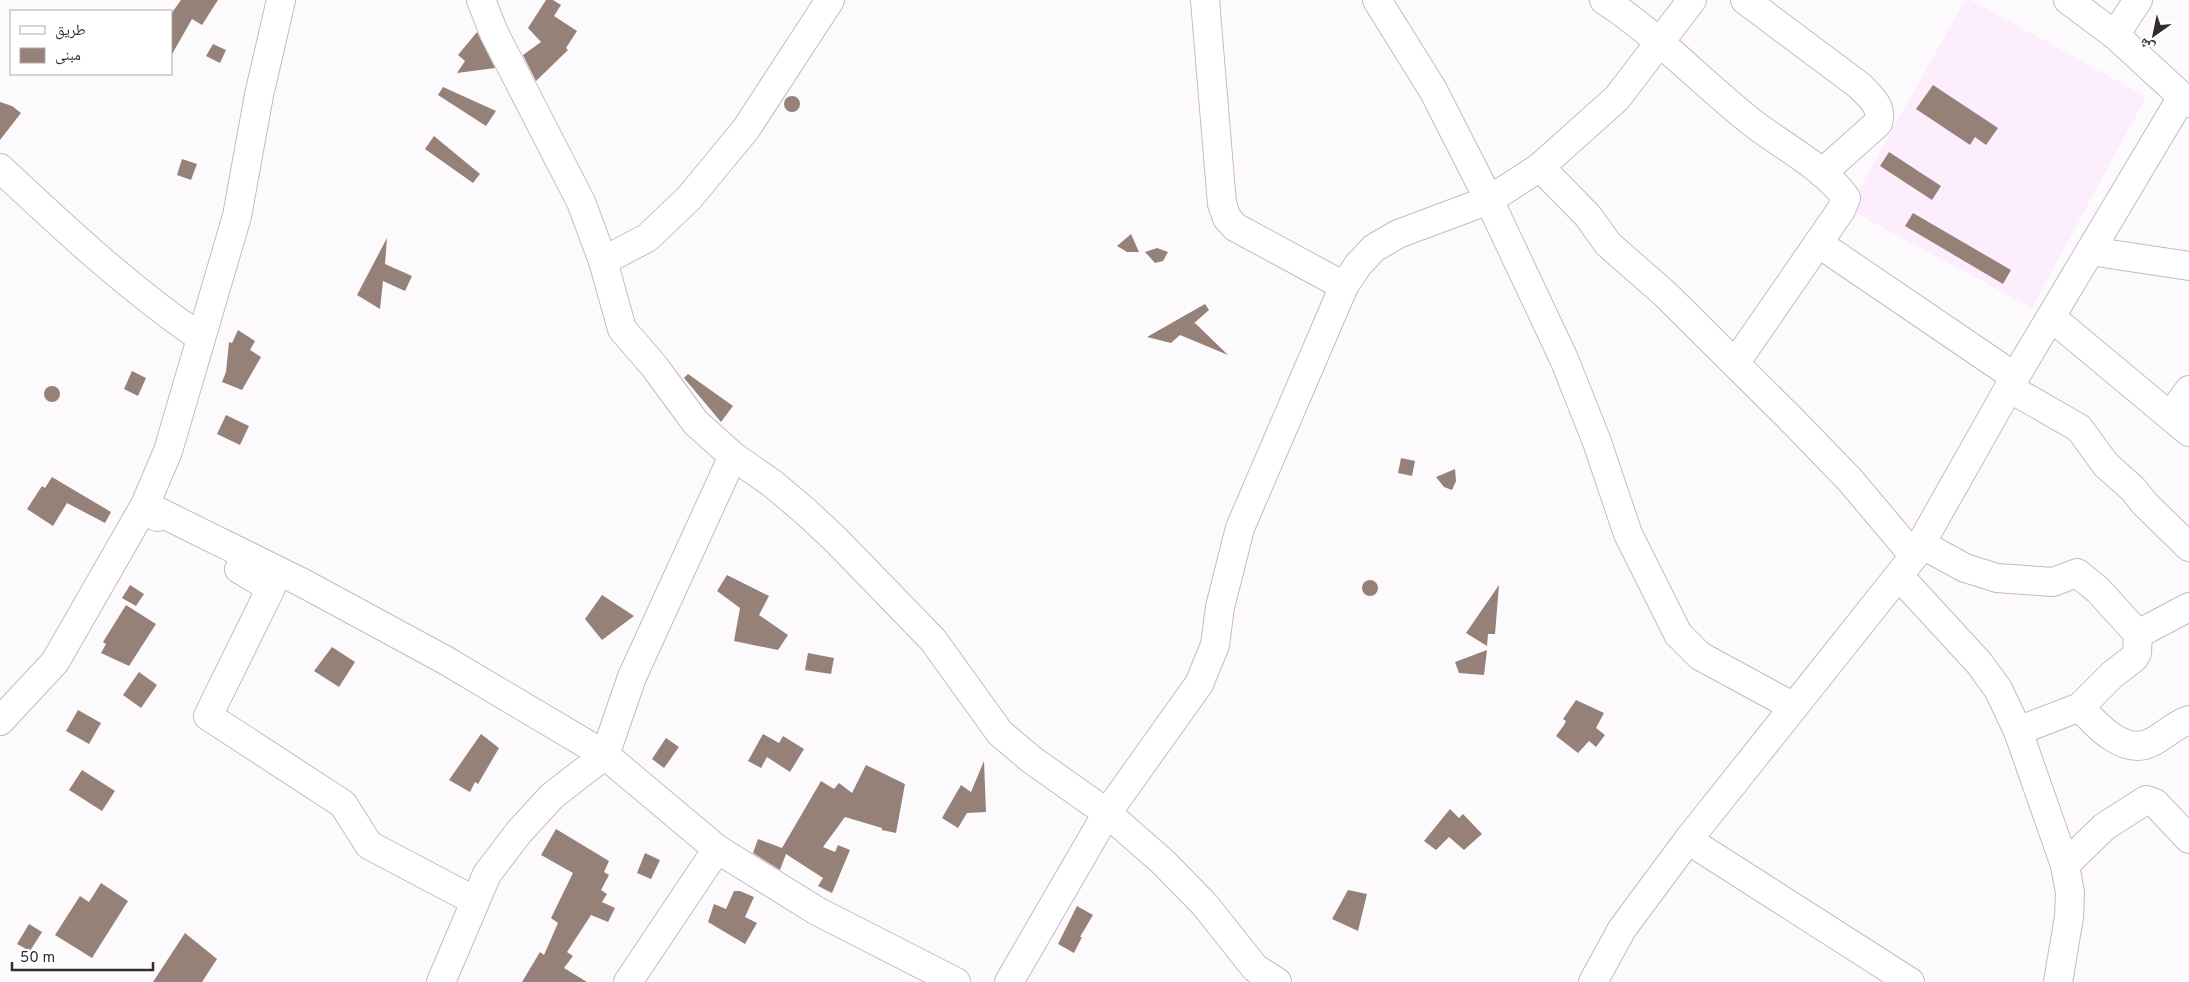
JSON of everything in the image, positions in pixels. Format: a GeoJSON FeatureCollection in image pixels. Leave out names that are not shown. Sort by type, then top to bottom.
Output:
{"type":"FeatureCollection","features":[{"type":"Feature","properties":{"kind":"street"},"geometry":{"type":"LineString","coordinates":[[0,721],[56,662],[145,505],[168,451],[237,216],[259,95],[281,0]]}},
{"type":"Feature","properties":{"kind":"street"},"geometry":{"type":"LineString","coordinates":[[481,0],[494,33],[581,202],[603,261],[622,329],[654,366],[696,422],[733,456],[773,484],[806,512],[933,640],[1000,733],[1032,760],[1107,813],[1162,862],[1205,905],[1255,968],[1277,982]]}},
{"type":"Feature","properties":{"kind":"street"},"geometry":{"type":"LineString","coordinates":[[603,261],[647,238],[688,198],[746,129],[830,0]]}},
{"type":"Feature","properties":{"kind":"street"},"geometry":{"type":"LineString","coordinates":[[1205,0],[1222,204],[1227,218],[1235,227],[1344,286]]}},
{"type":"Feature","properties":{"kind":"street"},"geometry":{"type":"LineString","coordinates":[[1377,0],[1432,90],[1489,200],[1564,359],[1597,442],[1628,534],[1678,634],[1700,656],[1794,707]]}},
{"type":"Feature","properties":{"kind":"street"},"geometry":{"type":"LineString","coordinates":[[1604,0],[1638,23],[1754,124],[1822,173],[1839,188],[1846,198],[1841,210],[1736,362]]}},
{"type":"Feature","properties":{"kind":"street"},"geometry":{"type":"LineString","coordinates":[[1009,982],[1107,813],[1199,684],[1215,645],[1220,607],[1240,528],[1344,286],[1358,265],[1374,248],[1398,234],[1489,200],[1540,167],[1617,98],[1661,43],[1692,0]]}},
{"type":"Feature","properties":{"kind":"street"},"geometry":{"type":"LineString","coordinates":[[1746,0],[1860,86],[1876,102],[1880,114],[1878,123],[1822,173]]}},
{"type":"Feature","properties":{"kind":"street"},"geometry":{"type":"LineString","coordinates":[[1596,981],[1622,929],[1688,840],[1911,558],[2090,251],[2185,100],[2115,35],[2068,0]]}},
{"type":"Feature","properties":{"kind":"street"},"geometry":{"type":"LineString","coordinates":[[2115,35],[2138,0]]}},
{"type":"Feature","properties":{"kind":"street"},"geometry":{"type":"LineString","coordinates":[[1540,167],[1588,216],[1608,244],[1665,294],[1736,362],[1850,480],[1911,558],[1998,689],[2018,731],[2065,865],[2070,893],[2069,918],[2058,982]]}},
{"type":"Feature","properties":{"kind":"street"},"geometry":{"type":"LineString","coordinates":[[0,168],[94,255],[152,304],[201,338]]}},
{"type":"Feature","properties":{"kind":"street"},"geometry":{"type":"LineString","coordinates":[[1818,243],[2012,383],[2079,428],[2106,465],[2134,489],[2144,503],[2189,548]]}},
{"type":"Feature","properties":{"kind":"street"},"geometry":{"type":"LineString","coordinates":[[2090,251],[2189,266]]}},
{"type":"Feature","properties":{"kind":"street"},"geometry":{"type":"LineString","coordinates":[[2051,317],[2180,423],[2189,390]]}},
{"type":"Feature","properties":{"kind":"street"},"geometry":{"type":"LineString","coordinates":[[441,982],[487,874],[519,832],[552,796],[605,755],[632,677],[733,456]]}},
{"type":"Feature","properties":{"kind":"street"},"geometry":{"type":"LineString","coordinates":[[145,505],[303,583],[429,651],[605,755],[718,849],[817,912],[956,982]]}},
{"type":"Feature","properties":{"kind":"street"},"geometry":{"type":"LineString","coordinates":[[145,505],[171,531],[271,588],[208,716],[343,804],[369,845],[475,901]]}},
{"type":"Feature","properties":{"kind":"street"},"geometry":{"type":"LineString","coordinates":[[1911,558],[1965,568],[1997,578],[2053,582],[2077,573],[2098,590],[2138,634],[2137,653],[2134,658],[2113,674],[2080,706],[2018,731]]}},
{"type":"Feature","properties":{"kind":"street"},"geometry":{"type":"LineString","coordinates":[[2138,634],[2189,607]]}},
{"type":"Feature","properties":{"kind":"street"},"geometry":{"type":"LineString","coordinates":[[2080,706],[2112,737],[2126,744],[2139,746],[2152,743],[2177,724],[2189,720]]}},
{"type":"Feature","properties":{"kind":"street"},"geometry":{"type":"LineString","coordinates":[[2065,865],[2104,827],[2146,800],[2155,803],[2189,839]]}},
{"type":"Feature","properties":{"kind":"street"},"geometry":{"type":"LineString","coordinates":[[1688,840],[1910,982]]}},
{"type":"Feature","properties":{"kind":"street"},"geometry":{"type":"LineString","coordinates":[[628,982],[718,849]]}},
{"type":"Feature","properties":{"kind":"shaded area"},"geometry":{"type":"Polygon","coordinates":[[[1965,0],[1971,0],[2146,97],[2032,308],[1848,209],[1965,0]]]}},
{"type":"Feature","properties":{"kind":"building"},"geometry":{"type":"Polygon","coordinates":[[[181,0],[218,0],[202,25],[192,19],[172,54],[172,13],[181,0]]]}},
{"type":"Feature","properties":{"kind":"building"},"geometry":{"type":"Polygon","coordinates":[[[546,0],[553,0],[561,5],[554,16],[577,31],[566,48],[568,50],[536,81],[523,55],[541,42],[528,28],[546,0]]]}},
{"type":"Feature","properties":{"kind":"building"},"geometry":{"type":"Polygon","coordinates":[[[477,32],[495,68],[457,73],[465,61],[458,55],[477,32]]]}},
{"type":"Feature","properties":{"kind":"building"},"geometry":{"type":"Polygon","coordinates":[[[213,44],[226,50],[220,63],[206,56],[213,44]]]}},
{"type":"Feature","properties":{"kind":"building"},"geometry":{"type":"Polygon","coordinates":[[[1933,85],[1998,128],[1986,145],[1975,137],[1970,145],[1916,109],[1933,85]]]}},
{"type":"Feature","properties":{"kind":"building"},"geometry":{"type":"Polygon","coordinates":[[[443,87],[496,111],[486,126],[438,95],[443,87]]]}},
{"type":"Feature","properties":{"kind":"building"},"geometry":{"type":"Polygon","coordinates":[[[792,96],[798,98],[800,104],[798,110],[792,112],[786,110],[784,104],[786,98],[792,96]]]}},
{"type":"Feature","properties":{"kind":"building"},"geometry":{"type":"Polygon","coordinates":[[[0,102],[12,106],[21,113],[0,140],[0,102]]]}},
{"type":"Feature","properties":{"kind":"building"},"geometry":{"type":"Polygon","coordinates":[[[434,136],[480,174],[473,183],[425,149],[434,136]]]}},
{"type":"Feature","properties":{"kind":"building"},"geometry":{"type":"Polygon","coordinates":[[[1889,152],[1941,186],[1932,200],[1880,166],[1889,152]]]}},
{"type":"Feature","properties":{"kind":"building"},"geometry":{"type":"Polygon","coordinates":[[[182,159],[197,164],[191,180],[177,175],[182,159]]]}},
{"type":"Feature","properties":{"kind":"building"},"geometry":{"type":"Polygon","coordinates":[[[1913,213],[2011,270],[2003,284],[1905,226],[1913,213]]]}},
{"type":"Feature","properties":{"kind":"building"},"geometry":{"type":"Polygon","coordinates":[[[1131,234],[1139,252],[1127,252],[1117,246],[1131,234]]]}},
{"type":"Feature","properties":{"kind":"building"},"geometry":{"type":"Polygon","coordinates":[[[387,238],[385,264],[412,276],[405,291],[383,281],[380,309],[357,295],[387,238]]]}},
{"type":"Feature","properties":{"kind":"building"},"geometry":{"type":"Polygon","coordinates":[[[1157,248],[1168,252],[1163,261],[1155,263],[1145,252],[1157,248]]]}},
{"type":"Feature","properties":{"kind":"building"},"geometry":{"type":"Polygon","coordinates":[[[1205,304],[1209,310],[1193,324],[1195,323],[1228,355],[1180,335],[1171,343],[1147,337],[1205,304]]]}},
{"type":"Feature","properties":{"kind":"building"},"geometry":{"type":"Polygon","coordinates":[[[238,330],[255,341],[250,350],[261,357],[242,390],[222,382],[226,372],[229,342],[232,343],[238,330]]]}},
{"type":"Feature","properties":{"kind":"building"},"geometry":{"type":"Polygon","coordinates":[[[132,371],[146,378],[138,396],[124,389],[132,371]]]}},
{"type":"Feature","properties":{"kind":"building"},"geometry":{"type":"Polygon","coordinates":[[[688,374],[733,406],[721,422],[684,378],[688,374]]]}},
{"type":"Feature","properties":{"kind":"building"},"geometry":{"type":"Polygon","coordinates":[[[52,386],[58,388],[60,394],[58,400],[52,402],[46,400],[44,394],[46,388],[52,386]]]}},
{"type":"Feature","properties":{"kind":"building"},"geometry":{"type":"Polygon","coordinates":[[[226,415],[249,426],[240,445],[217,434],[226,415]]]}},
{"type":"Feature","properties":{"kind":"building"},"geometry":{"type":"Polygon","coordinates":[[[1401,458],[1415,461],[1412,476],[1398,473],[1401,458]]]}},
{"type":"Feature","properties":{"kind":"building"},"geometry":{"type":"Polygon","coordinates":[[[1455,469],[1456,481],[1452,490],[1444,487],[1436,477],[1455,469]]]}},
{"type":"Feature","properties":{"kind":"building"},"geometry":{"type":"Polygon","coordinates":[[[52,477],[111,512],[105,523],[67,503],[53,526],[27,509],[42,486],[45,488],[52,477]]]}},
{"type":"Feature","properties":{"kind":"building"},"geometry":{"type":"Polygon","coordinates":[[[727,575],[769,596],[759,615],[788,635],[778,650],[734,641],[740,608],[717,591],[727,575]]]}},
{"type":"Feature","properties":{"kind":"building"},"geometry":{"type":"Polygon","coordinates":[[[1370,580],[1376,582],[1378,588],[1376,594],[1370,596],[1364,594],[1362,588],[1364,582],[1370,580]]]}},
{"type":"Feature","properties":{"kind":"building"},"geometry":{"type":"Polygon","coordinates":[[[130,585],[144,594],[136,606],[122,598],[130,585]]]}},
{"type":"Feature","properties":{"kind":"building"},"geometry":{"type":"Polygon","coordinates":[[[1499,585],[1495,634],[1488,634],[1487,646],[1466,633],[1499,585]]]}},
{"type":"Feature","properties":{"kind":"building"},"geometry":{"type":"Polygon","coordinates":[[[602,595],[634,616],[602,640],[585,619],[602,595]]]}},
{"type":"Feature","properties":{"kind":"building"},"geometry":{"type":"Polygon","coordinates":[[[126,605],[156,624],[129,666],[101,653],[106,644],[103,642],[126,605]]]}},
{"type":"Feature","properties":{"kind":"building"},"geometry":{"type":"Polygon","coordinates":[[[332,647],[355,662],[339,687],[314,671],[332,647]]]}},
{"type":"Feature","properties":{"kind":"building"},"geometry":{"type":"Polygon","coordinates":[[[1487,650],[1484,675],[1459,673],[1455,662],[1487,650]]]}},
{"type":"Feature","properties":{"kind":"building"},"geometry":{"type":"Polygon","coordinates":[[[808,653],[834,658],[831,674],[805,670],[808,653]]]}},
{"type":"Feature","properties":{"kind":"building"},"geometry":{"type":"Polygon","coordinates":[[[139,672],[157,685],[141,708],[123,695],[139,672]]]}},
{"type":"Feature","properties":{"kind":"building"},"geometry":{"type":"Polygon","coordinates":[[[1576,700],[1604,713],[1596,728],[1605,735],[1596,747],[1589,741],[1578,753],[1556,736],[1566,721],[1563,719],[1576,700]]]}},
{"type":"Feature","properties":{"kind":"building"},"geometry":{"type":"Polygon","coordinates":[[[78,710],[101,723],[89,744],[66,731],[78,710]]]}},
{"type":"Feature","properties":{"kind":"building"},"geometry":{"type":"Polygon","coordinates":[[[481,734],[499,748],[478,784],[475,782],[470,792],[449,780],[481,734]]]}},
{"type":"Feature","properties":{"kind":"building"},"geometry":{"type":"Polygon","coordinates":[[[763,734],[779,743],[783,736],[804,749],[790,772],[767,757],[761,768],[748,761],[763,734]]]}},
{"type":"Feature","properties":{"kind":"building"},"geometry":{"type":"Polygon","coordinates":[[[666,738],[679,747],[664,768],[652,759],[666,738]]]}},
{"type":"Feature","properties":{"kind":"building"},"geometry":{"type":"Polygon","coordinates":[[[984,761],[986,812],[967,813],[958,828],[942,818],[961,785],[971,792],[984,761]]]}},
{"type":"Feature","properties":{"kind":"building"},"geometry":{"type":"Polygon","coordinates":[[[866,765],[905,784],[896,833],[845,817],[823,847],[835,852],[838,845],[850,850],[832,893],[818,886],[823,878],[786,854],[780,870],[753,853],[758,839],[782,848],[821,781],[834,789],[839,783],[852,793],[866,765]]]}},
{"type":"Feature","properties":{"kind":"building"},"geometry":{"type":"Polygon","coordinates":[[[82,770],[115,791],[102,811],[69,790],[82,770]]]}},
{"type":"Feature","properties":{"kind":"building"},"geometry":{"type":"Polygon","coordinates":[[[1450,809],[1459,818],[1463,814],[1482,834],[1464,850],[1449,837],[1436,850],[1424,841],[1450,809]]]}},
{"type":"Feature","properties":{"kind":"building"},"geometry":{"type":"Polygon","coordinates":[[[556,829],[609,861],[604,872],[609,875],[601,890],[607,894],[602,902],[615,908],[608,922],[591,915],[567,952],[573,956],[564,968],[587,982],[522,982],[540,952],[544,955],[558,923],[551,918],[573,873],[541,855],[556,829]]]}},
{"type":"Feature","properties":{"kind":"building"},"geometry":{"type":"Polygon","coordinates":[[[645,853],[660,860],[651,879],[637,873],[645,853]]]}},
{"type":"Feature","properties":{"kind":"building"},"geometry":{"type":"Polygon","coordinates":[[[101,883],[128,901],[92,958],[55,935],[80,896],[89,902],[101,883]]]}},
{"type":"Feature","properties":{"kind":"building"},"geometry":{"type":"Polygon","coordinates":[[[1348,890],[1367,894],[1358,931],[1332,919],[1348,890]]]}},
{"type":"Feature","properties":{"kind":"building"},"geometry":{"type":"Polygon","coordinates":[[[734,891],[740,891],[754,897],[745,917],[757,923],[745,944],[708,922],[714,904],[726,909],[734,891]]]}},
{"type":"Feature","properties":{"kind":"building"},"geometry":{"type":"Polygon","coordinates":[[[1077,906],[1093,915],[1080,937],[1082,937],[1074,953],[1058,944],[1077,906]]]}},
{"type":"Feature","properties":{"kind":"building"},"geometry":{"type":"Polygon","coordinates":[[[29,924],[42,932],[30,951],[17,944],[29,924]]]}},
{"type":"Feature","properties":{"kind":"building"},"geometry":{"type":"Polygon","coordinates":[[[185,933],[217,959],[202,982],[153,982],[185,933]]]}}]}
